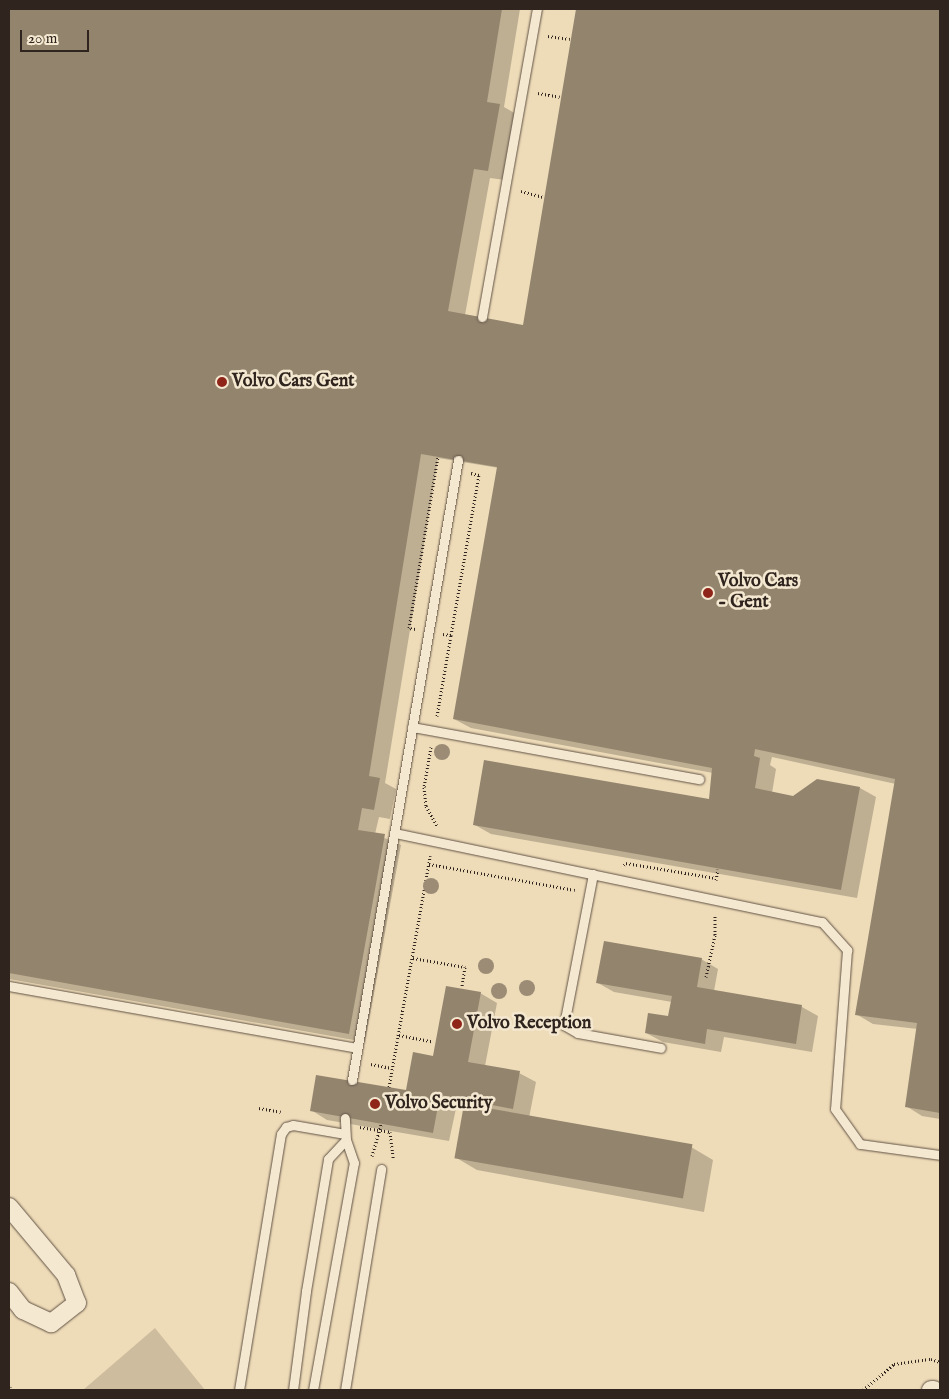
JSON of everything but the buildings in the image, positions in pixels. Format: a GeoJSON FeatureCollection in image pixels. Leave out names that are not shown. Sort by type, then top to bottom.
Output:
{"type":"FeatureCollection","features":[{"type":"Feature","properties":{"kind":"street"},"geometry":{"type":"LineString","coordinates":[[9,1208],[66,1275],[77,1303],[51,1322],[23,1310],[9,1292]]}},
{"type":"Feature","properties":{"kind":"lane"},"geometry":{"type":"LineString","coordinates":[[482,317],[537,9]]}},
{"type":"Feature","properties":{"kind":"lane"},"geometry":{"type":"LineString","coordinates":[[352,1080],[458,460]]}},
{"type":"Feature","properties":{"kind":"lane"},"geometry":{"type":"LineString","coordinates":[[412,727],[699,779]]}},
{"type":"Feature","properties":{"kind":"lane"},"geometry":{"type":"LineString","coordinates":[[395,833],[822,922],[847,950],[835,1109],[860,1144],[940,1155]]}},
{"type":"Feature","properties":{"kind":"lane"},"geometry":{"type":"LineString","coordinates":[[593,874],[564,1025],[578,1033],[661,1048]]}},
{"type":"Feature","properties":{"kind":"lane"},"geometry":{"type":"LineString","coordinates":[[9,986],[357,1048]]}},
{"type":"Feature","properties":{"kind":"lane"},"geometry":{"type":"LineString","coordinates":[[313,1390],[354,1163],[345,1137],[345,1118]]}},
{"type":"Feature","properties":{"kind":"lane"},"geometry":{"type":"LineString","coordinates":[[239,1390],[282,1134],[286,1127],[293,1125],[345,1137]]}},
{"type":"Feature","properties":{"kind":"lane"},"geometry":{"type":"LineString","coordinates":[[293,1390],[306,1291],[328,1158],[345,1137]]}},
{"type":"Feature","properties":{"kind":"lane"},"geometry":{"type":"LineString","coordinates":[[344,1390],[381,1169]]}},
{"type":"Feature","properties":{"kind":"path"},"geometry":{"type":"LineString","coordinates":[[389,1087],[414,958],[428,864],[438,822],[426,806],[424,787],[452,635]]}},
{"type":"Feature","properties":{"kind":"path"},"geometry":{"type":"LineString","coordinates":[[428,864],[590,892]]}},
{"type":"Feature","properties":{"kind":"path"},"geometry":{"type":"LineString","coordinates":[[706,977],[715,935],[714,899],[718,868]]}},
{"type":"Feature","properties":{"kind":"path"},"geometry":{"type":"LineString","coordinates":[[705,913],[724,917]]}},
{"type":"Feature","properties":{"kind":"path"},"geometry":{"type":"LineString","coordinates":[[414,958],[466,967],[462,987]]}},
{"type":"Feature","properties":{"kind":"path"},"geometry":{"type":"LineString","coordinates":[[398,1036],[431,1041]]}},
{"type":"Feature","properties":{"kind":"path"},"geometry":{"type":"LineString","coordinates":[[370,1161],[381,1124]]}},
{"type":"Feature","properties":{"kind":"path"},"geometry":{"type":"LineString","coordinates":[[863,1390],[894,1364],[931,1359],[940,1362]]}},
{"type":"Feature","properties":{"kind":"shaded area"},"geometry":{"type":"Polygon","coordinates":[[[155,1328],[205,1390],[83,1390],[155,1328]]]}},
{"type":"Feature","properties":{"kind":"place","name":"Volvo Cars Gent"},"geometry":{"type":"Point","coordinates":[222,382]}},
{"type":"Feature","properties":{"kind":"place","name":"Volvo Cars - Gent"},"geometry":{"type":"Point","coordinates":[708,593]}},
{"type":"Feature","properties":{"kind":"place","name":"Volvo Reception"},"geometry":{"type":"Point","coordinates":[457,1024]}},
{"type":"Feature","properties":{"kind":"place","name":"Volvo Security"},"geometry":{"type":"Point","coordinates":[375,1104]}}]}
